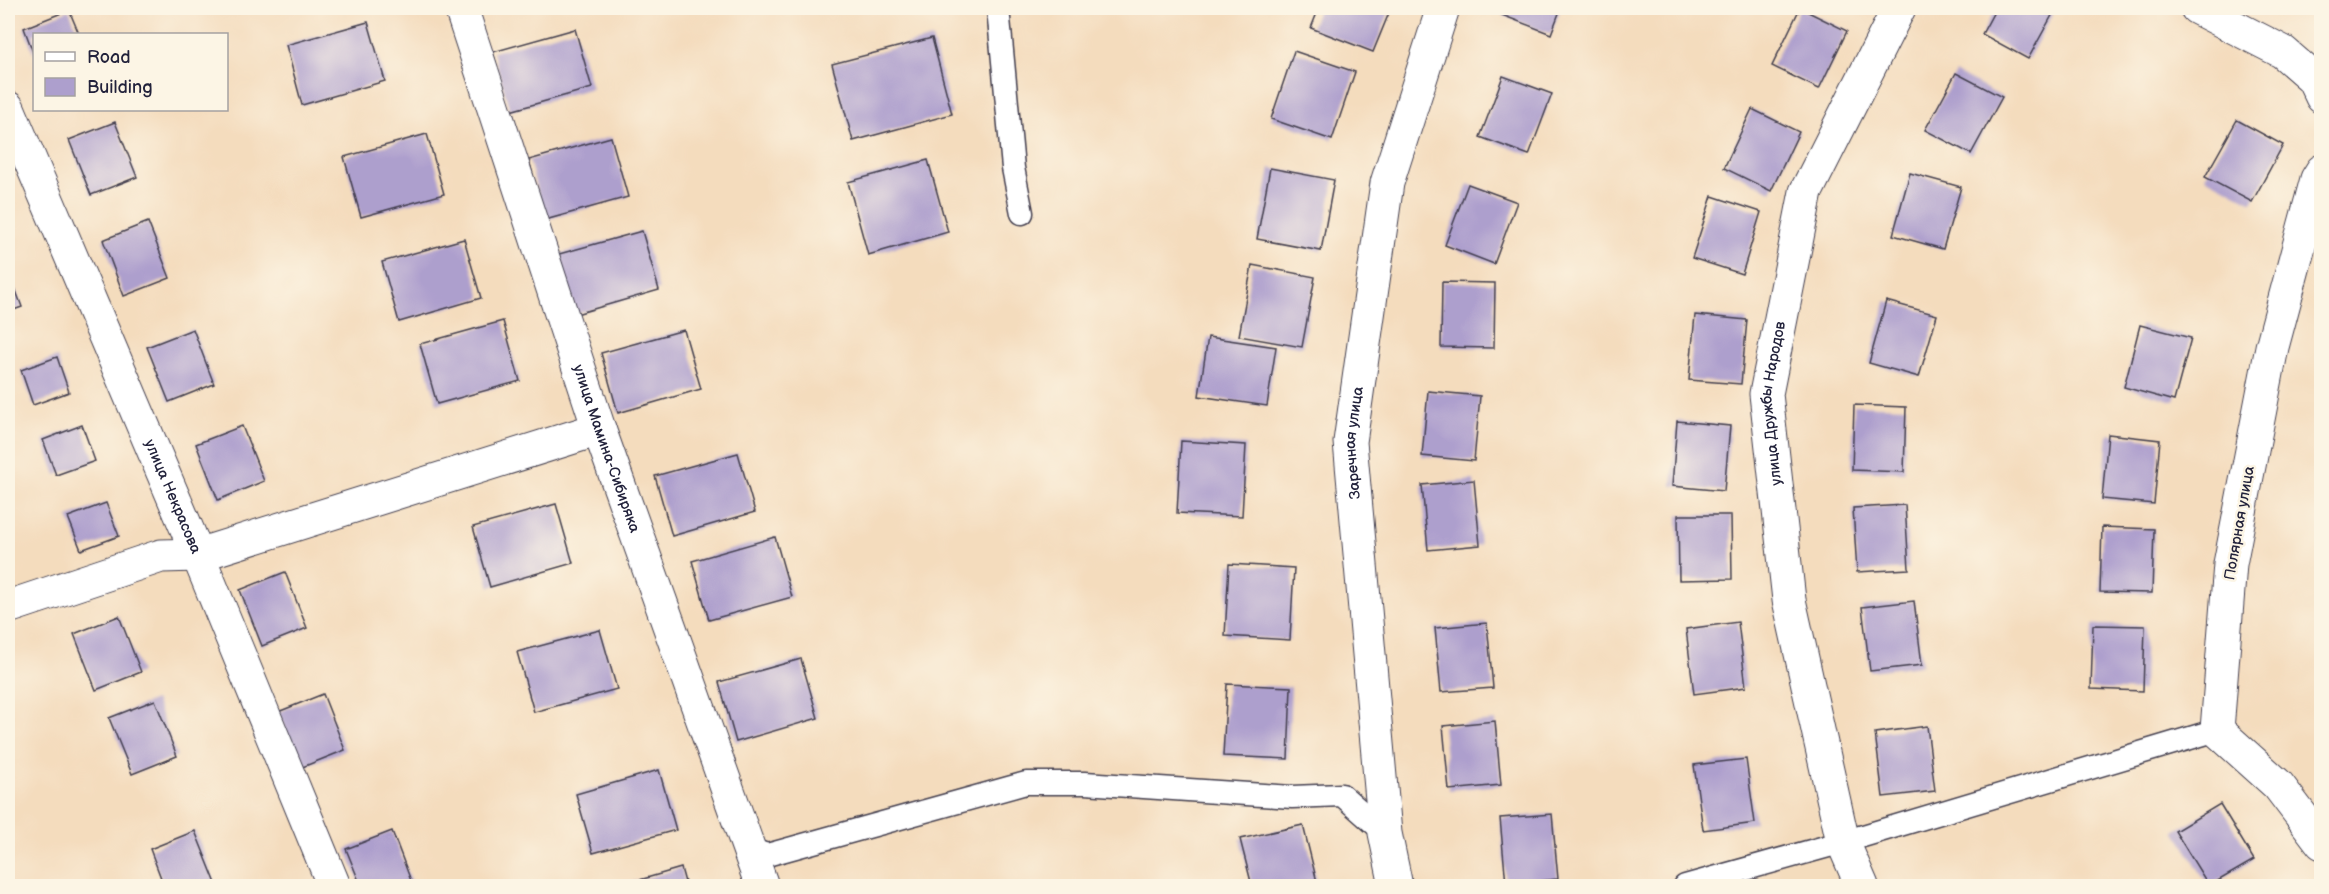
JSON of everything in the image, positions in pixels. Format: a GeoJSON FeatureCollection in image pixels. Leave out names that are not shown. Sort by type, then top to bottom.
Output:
{"type":"FeatureCollection","features":[{"type":"Feature","properties":{"kind":"street","name":"улица Мамина-Сибиряка"},"geometry":{"type":"LineString","coordinates":[[461,8],[599,429],[762,886]]}},
{"type":"Feature","properties":{"kind":"street","name":"Заречная улица"},"geometry":{"type":"LineString","coordinates":[[1396,886],[1385,832],[1350,442],[1387,183],[1443,8]]}},
{"type":"Feature","properties":{"kind":"street","name":"улица Дружбы Народов"},"geometry":{"type":"LineString","coordinates":[[1862,886],[1844,842],[1789,600],[1766,394],[1806,192],[1899,8]]}},
{"type":"Feature","properties":{"kind":"street"},"geometry":{"type":"LineString","coordinates":[[2197,8],[2283,52],[2313,78],[2322,96]]}},
{"type":"Feature","properties":{"kind":"street","name":"улица Некрасова"},"geometry":{"type":"LineString","coordinates":[[8,108],[198,555],[334,886]]}},
{"type":"Feature","properties":{"kind":"street","name":"Полярная улица"},"geometry":{"type":"LineString","coordinates":[[2217,730],[2230,564],[2272,347],[2320,177]]}},
{"type":"Feature","properties":{"kind":"street"},"geometry":{"type":"LineString","coordinates":[[8,608],[161,556],[198,555],[599,429]]}},
{"type":"Feature","properties":{"kind":"street"},"geometry":{"type":"LineString","coordinates":[[2217,730],[2278,784],[2322,843]]}},
{"type":"Feature","properties":{"kind":"lane"},"geometry":{"type":"LineString","coordinates":[[998,8],[1011,157],[1022,213]]}},
{"type":"Feature","properties":{"kind":"lane"},"geometry":{"type":"LineString","coordinates":[[1685,886],[1844,842],[2217,730]]}},
{"type":"Feature","properties":{"kind":"lane"},"geometry":{"type":"LineString","coordinates":[[750,849],[767,855],[1026,783],[1085,783],[1292,797],[1342,795],[1385,832]]}},
{"type":"Feature","properties":{"kind":"building"},"geometry":{"type":"Polygon","coordinates":[[[1319,8],[1391,8],[1373,52],[1311,28],[1319,8]]]}},
{"type":"Feature","properties":{"kind":"building"},"geometry":{"type":"Polygon","coordinates":[[[1505,8],[1561,8],[1551,34],[1502,15],[1505,8]]]}},
{"type":"Feature","properties":{"kind":"building"},"geometry":{"type":"Polygon","coordinates":[[[1800,8],[1847,31],[1819,89],[1772,66],[1800,8]]]}},
{"type":"Feature","properties":{"kind":"building"},"geometry":{"type":"Polygon","coordinates":[[[1996,8],[2056,8],[2028,59],[1982,34],[1996,8]]]}},
{"type":"Feature","properties":{"kind":"building"},"geometry":{"type":"Polygon","coordinates":[[[69,10],[79,33],[33,33],[33,52],[24,28],[69,10]]]}},
{"type":"Feature","properties":{"kind":"building"},"geometry":{"type":"Polygon","coordinates":[[[368,22],[385,81],[302,105],[286,45],[368,22]]]}},
{"type":"Feature","properties":{"kind":"building"},"geometry":{"type":"Polygon","coordinates":[[[575,29],[592,88],[510,111],[493,52],[575,29]]]}},
{"type":"Feature","properties":{"kind":"building"},"geometry":{"type":"Polygon","coordinates":[[[932,38],[952,114],[853,141],[832,64],[932,38]]]}},
{"type":"Feature","properties":{"kind":"building"},"geometry":{"type":"Polygon","coordinates":[[[1294,51],[1355,72],[1332,140],[1271,119],[1294,51]]]}},
{"type":"Feature","properties":{"kind":"building"},"geometry":{"type":"Polygon","coordinates":[[[1956,73],[2002,97],[1971,154],[1925,130],[1956,73]]]}},
{"type":"Feature","properties":{"kind":"building"},"geometry":{"type":"Polygon","coordinates":[[[1503,76],[1552,94],[1529,155],[1480,137],[1503,76]]]}},
{"type":"Feature","properties":{"kind":"building"},"geometry":{"type":"Polygon","coordinates":[[[1752,109],[1799,132],[1771,191],[1724,168],[1752,109]]]}},
{"type":"Feature","properties":{"kind":"building"},"geometry":{"type":"Polygon","coordinates":[[[2237,120],[2283,145],[2252,202],[2205,177],[2237,120]]]}},
{"type":"Feature","properties":{"kind":"building"},"geometry":{"type":"Polygon","coordinates":[[[115,122],[137,177],[91,195],[69,140],[115,122]]]}},
{"type":"Feature","properties":{"kind":"building"},"geometry":{"type":"Polygon","coordinates":[[[427,134],[444,194],[361,217],[344,157],[427,134]]]}},
{"type":"Feature","properties":{"kind":"building"},"geometry":{"type":"Polygon","coordinates":[[[611,137],[628,197],[545,220],[529,160],[611,137]]]}},
{"type":"Feature","properties":{"kind":"building"},"geometry":{"type":"Polygon","coordinates":[[[928,160],[948,232],[868,255],[848,182],[928,160]]]}},
{"type":"Feature","properties":{"kind":"building"},"geometry":{"type":"Polygon","coordinates":[[[1270,168],[1334,180],[1321,251],[1257,239],[1270,168]]]}},
{"type":"Feature","properties":{"kind":"building"},"geometry":{"type":"Polygon","coordinates":[[[1910,173],[1961,187],[1943,249],[1893,235],[1910,173]]]}},
{"type":"Feature","properties":{"kind":"building"},"geometry":{"type":"Polygon","coordinates":[[[1468,184],[1517,202],[1494,264],[1445,245],[1468,184]]]}},
{"type":"Feature","properties":{"kind":"building"},"geometry":{"type":"Polygon","coordinates":[[[1712,196],[1761,212],[1742,274],[1692,258],[1712,196]]]}},
{"type":"Feature","properties":{"kind":"building"},"geometry":{"type":"Polygon","coordinates":[[[148,222],[170,278],[124,296],[103,240],[148,222]]]}},
{"type":"Feature","properties":{"kind":"building"},"geometry":{"type":"Polygon","coordinates":[[[642,231],[659,290],[576,314],[559,254],[642,231]]]}},
{"type":"Feature","properties":{"kind":"building"},"geometry":{"type":"Polygon","coordinates":[[[464,239],[481,298],[399,322],[382,262],[464,239]]]}},
{"type":"Feature","properties":{"kind":"building"},"geometry":{"type":"Polygon","coordinates":[[[1252,265],[1315,277],[1302,347],[1239,336],[1252,265]]]}},
{"type":"Feature","properties":{"kind":"building"},"geometry":{"type":"Polygon","coordinates":[[[8,273],[22,307],[8,312],[8,273]]]}},
{"type":"Feature","properties":{"kind":"building"},"geometry":{"type":"Polygon","coordinates":[[[1442,282],[1495,283],[1494,348],[1441,347],[1442,282]]]}},
{"type":"Feature","properties":{"kind":"building"},"geometry":{"type":"Polygon","coordinates":[[[1886,301],[1937,315],[1919,377],[1869,363],[1886,301]]]}},
{"type":"Feature","properties":{"kind":"building"},"geometry":{"type":"Polygon","coordinates":[[[1695,315],[1747,320],[1741,384],[1689,380],[1695,315]]]}},
{"type":"Feature","properties":{"kind":"building"},"geometry":{"type":"Polygon","coordinates":[[[503,321],[520,381],[437,404],[420,344],[503,321]]]}},
{"type":"Feature","properties":{"kind":"building"},"geometry":{"type":"Polygon","coordinates":[[[2140,325],[2191,338],[2174,401],[2124,387],[2140,325]]]}},
{"type":"Feature","properties":{"kind":"building"},"geometry":{"type":"Polygon","coordinates":[[[193,329],[214,384],[169,402],[147,347],[193,329]]]}},
{"type":"Feature","properties":{"kind":"building"},"geometry":{"type":"Polygon","coordinates":[[[684,330],[701,389],[618,413],[601,353],[684,330]]]}},
{"type":"Feature","properties":{"kind":"building"},"geometry":{"type":"Polygon","coordinates":[[[1208,337],[1276,347],[1267,406],[1199,396],[1208,337]]]}},
{"type":"Feature","properties":{"kind":"building"},"geometry":{"type":"Polygon","coordinates":[[[57,357],[69,392],[33,405],[21,370],[57,357]]]}},
{"type":"Feature","properties":{"kind":"building"},"geometry":{"type":"Polygon","coordinates":[[[1428,391],[1480,396],[1474,461],[1422,456],[1428,391]]]}},
{"type":"Feature","properties":{"kind":"building"},"geometry":{"type":"Polygon","coordinates":[[[1854,405],[1906,407],[1904,472],[1852,470],[1854,405]]]}},
{"type":"Feature","properties":{"kind":"building"},"geometry":{"type":"Polygon","coordinates":[[[1677,421],[1730,426],[1724,491],[1672,486],[1677,421]]]}},
{"type":"Feature","properties":{"kind":"building"},"geometry":{"type":"Polygon","coordinates":[[[82,425],[95,461],[56,475],[43,440],[82,425]]]}},
{"type":"Feature","properties":{"kind":"building"},"geometry":{"type":"Polygon","coordinates":[[[242,426],[264,481],[218,500],[196,444],[242,426]]]}},
{"type":"Feature","properties":{"kind":"building"},"geometry":{"type":"Polygon","coordinates":[[[2108,434],[2160,440],[2154,504],[2102,499],[2108,434]]]}},
{"type":"Feature","properties":{"kind":"building"},"geometry":{"type":"Polygon","coordinates":[[[1181,441],[1246,445],[1242,516],[1177,513],[1181,441]]]}},
{"type":"Feature","properties":{"kind":"building"},"geometry":{"type":"Polygon","coordinates":[[[738,453],[755,512],[672,536],[655,476],[738,453]]]}},
{"type":"Feature","properties":{"kind":"building"},"geometry":{"type":"Polygon","coordinates":[[[1474,480],[1480,545],[1428,550],[1422,485],[1474,480]]]}},
{"type":"Feature","properties":{"kind":"building"},"geometry":{"type":"Polygon","coordinates":[[[106,503],[119,536],[81,550],[68,517],[106,503]]]}},
{"type":"Feature","properties":{"kind":"building"},"geometry":{"type":"Polygon","coordinates":[[[556,504],[573,563],[490,587],[473,527],[556,504]]]}},
{"type":"Feature","properties":{"kind":"building"},"geometry":{"type":"Polygon","coordinates":[[[1905,505],[1909,569],[1857,572],[1853,508],[1905,505]]]}},
{"type":"Feature","properties":{"kind":"building"},"geometry":{"type":"Polygon","coordinates":[[[1678,515],[1731,515],[1732,579],[1679,580],[1678,515]]]}},
{"type":"Feature","properties":{"kind":"building"},"geometry":{"type":"Polygon","coordinates":[[[2102,527],[2154,529],[2152,593],[2100,592],[2102,527]]]}},
{"type":"Feature","properties":{"kind":"building"},"geometry":{"type":"Polygon","coordinates":[[[775,537],[792,597],[709,620],[692,561],[775,537]]]}},
{"type":"Feature","properties":{"kind":"building"},"geometry":{"type":"Polygon","coordinates":[[[1229,564],[1294,568],[1290,640],[1225,636],[1229,564]]]}},
{"type":"Feature","properties":{"kind":"building"},"geometry":{"type":"Polygon","coordinates":[[[285,572],[307,628],[262,646],[240,590],[285,572]]]}},
{"type":"Feature","properties":{"kind":"building"},"geometry":{"type":"Polygon","coordinates":[[[1914,601],[1922,665],[1870,671],[1862,607],[1914,601]]]}},
{"type":"Feature","properties":{"kind":"building"},"geometry":{"type":"Polygon","coordinates":[[[119,616],[141,672],[96,690],[74,634],[119,616]]]}},
{"type":"Feature","properties":{"kind":"building"},"geometry":{"type":"Polygon","coordinates":[[[1738,622],[1746,687],[1694,694],[1686,629],[1738,622]]]}},
{"type":"Feature","properties":{"kind":"building"},"geometry":{"type":"Polygon","coordinates":[[[1487,623],[1493,688],[1441,692],[1435,628],[1487,623]]]}},
{"type":"Feature","properties":{"kind":"building"},"geometry":{"type":"Polygon","coordinates":[[[2093,625],[2145,626],[2143,691],[2091,689],[2093,625]]]}},
{"type":"Feature","properties":{"kind":"building"},"geometry":{"type":"Polygon","coordinates":[[[600,630],[617,689],[534,712],[517,652],[600,630]]]}},
{"type":"Feature","properties":{"kind":"building"},"geometry":{"type":"Polygon","coordinates":[[[801,659],[818,718],[736,742],[719,682],[801,659]]]}},
{"type":"Feature","properties":{"kind":"building"},"geometry":{"type":"Polygon","coordinates":[[[1227,684],[1291,687],[1288,759],[1223,756],[1227,684]]]}},
{"type":"Feature","properties":{"kind":"building"},"geometry":{"type":"Polygon","coordinates":[[[323,694],[345,750],[300,768],[278,712],[323,694]]]}},
{"type":"Feature","properties":{"kind":"building"},"geometry":{"type":"Polygon","coordinates":[[[155,700],[177,756],[132,774],[109,718],[155,700]]]}},
{"type":"Feature","properties":{"kind":"building"},"geometry":{"type":"Polygon","coordinates":[[[1495,721],[1501,785],[1449,790],[1443,726],[1495,721]]]}},
{"type":"Feature","properties":{"kind":"building"},"geometry":{"type":"Polygon","coordinates":[[[1927,726],[1935,791],[1883,797],[1875,733],[1927,726]]]}},
{"type":"Feature","properties":{"kind":"building"},"geometry":{"type":"Polygon","coordinates":[[[1746,759],[1755,823],[1703,830],[1694,765],[1746,759]]]}},
{"type":"Feature","properties":{"kind":"building"},"geometry":{"type":"Polygon","coordinates":[[[659,770],[676,830],[593,853],[576,794],[659,770]]]}},
{"type":"Feature","properties":{"kind":"building"},"geometry":{"type":"Polygon","coordinates":[[[2220,804],[2254,860],[2209,886],[2175,831],[2220,804]]]}},
{"type":"Feature","properties":{"kind":"building"},"geometry":{"type":"Polygon","coordinates":[[[1552,814],[1558,879],[1506,884],[1500,818],[1552,814]]]}},
{"type":"Feature","properties":{"kind":"building"},"geometry":{"type":"Polygon","coordinates":[[[1303,825],[1318,886],[1252,886],[1240,839],[1303,825]]]}},
{"type":"Feature","properties":{"kind":"building"},"geometry":{"type":"Polygon","coordinates":[[[195,831],[217,886],[164,886],[150,849],[195,831]]]}},
{"type":"Feature","properties":{"kind":"building"},"geometry":{"type":"Polygon","coordinates":[[[392,831],[413,886],[361,886],[346,849],[392,831]]]}},
{"type":"Feature","properties":{"kind":"building"},"geometry":{"type":"Polygon","coordinates":[[[681,868],[686,886],[619,886],[681,868]]]}}]}
